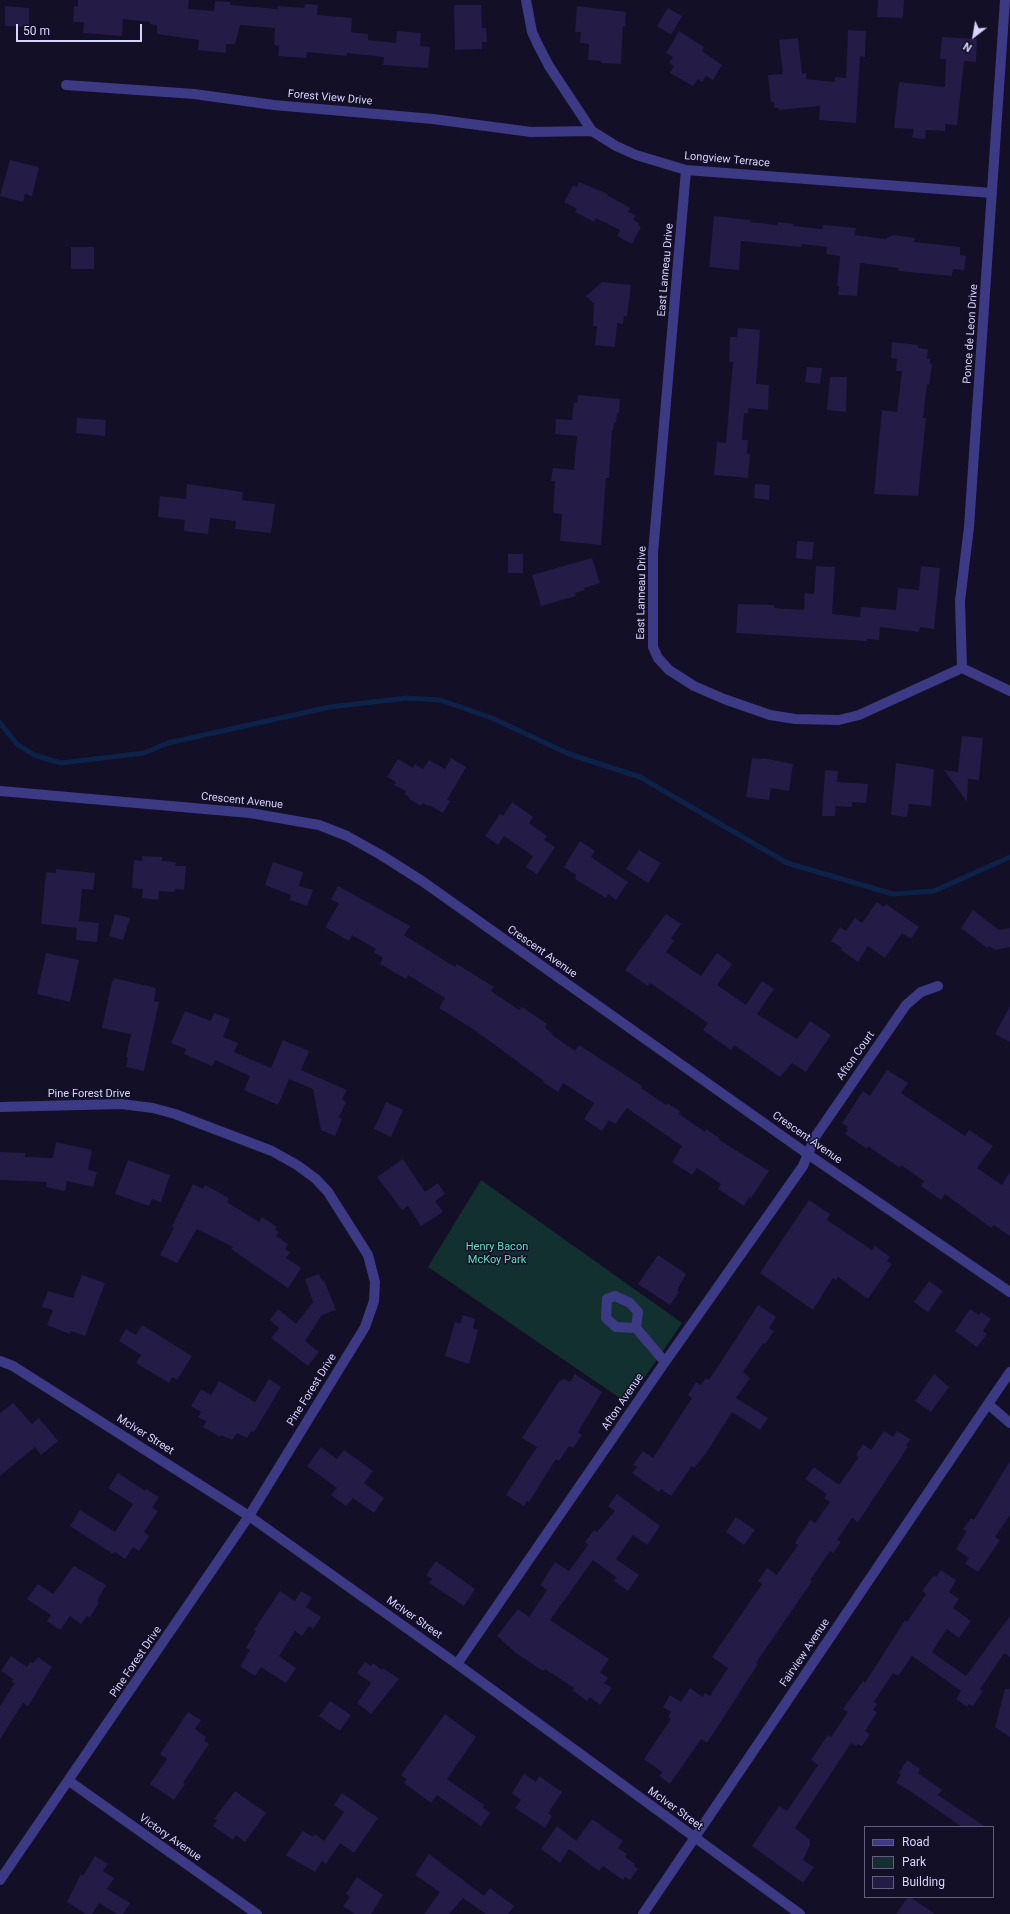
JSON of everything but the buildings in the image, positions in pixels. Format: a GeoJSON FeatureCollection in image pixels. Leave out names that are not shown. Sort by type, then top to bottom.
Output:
{"type":"FeatureCollection","features":[{"type":"Feature","properties":{"kind":"street","name":"Longview Terrace"},"geometry":{"type":"LineString","coordinates":[[526,0],[532,32],[538,45],[553,72],[592,131],[616,146],[636,155],[686,170],[992,193]]}},
{"type":"Feature","properties":{"kind":"street","name":"Ponce de Leon Drive"},"geometry":{"type":"LineString","coordinates":[[962,668],[960,601],[969,527],[1005,0]]}},
{"type":"Feature","properties":{"kind":"street","name":"Forest View Drive"},"geometry":{"type":"LineString","coordinates":[[66,85],[194,94],[274,105],[433,119],[531,132],[592,131]]}},
{"type":"Feature","properties":{"kind":"street","name":"East Lanneau Drive"},"geometry":{"type":"LineString","coordinates":[[686,170],[653,553],[653,646],[658,658],[669,670],[694,686],[724,700],[770,715],[817,720],[839,720],[859,715],[962,668]]}},
{"type":"Feature","properties":{"kind":"street"},"geometry":{"type":"LineString","coordinates":[[962,668],[1010,692]]}},
{"type":"Feature","properties":{"kind":"street","name":"Crescent Avenue"},"geometry":{"type":"LineString","coordinates":[[0,791],[250,813],[319,825],[347,836],[381,855],[422,881],[809,1155],[1010,1292]]}},
{"type":"Feature","properties":{"kind":"street","name":"Afton Court"},"geometry":{"type":"LineString","coordinates":[[809,1155],[819,1131],[906,1005],[921,992],[938,986]]}},
{"type":"Feature","properties":{"kind":"street","name":"Pine Forest Drive"},"geometry":{"type":"LineString","coordinates":[[0,1107],[121,1104],[153,1108],[175,1114],[272,1151],[297,1165],[316,1179],[328,1192],[368,1255],[375,1282],[374,1301],[371,1313],[357,1340],[249,1516],[0,1880]]}},
{"type":"Feature","properties":{"kind":"street","name":"Afton Avenue"},"geometry":{"type":"LineString","coordinates":[[458,1664],[665,1362],[803,1166],[809,1155]]}},
{"type":"Feature","properties":{"kind":"street"},"geometry":{"type":"LineString","coordinates":[[636,1328],[665,1362]]}},
{"type":"Feature","properties":{"kind":"street","name":"McIver Street"},"geometry":{"type":"LineString","coordinates":[[0,1361],[13,1366],[249,1516],[458,1664],[800,1914]]}},
{"type":"Feature","properties":{"kind":"street"},"geometry":{"type":"LineString","coordinates":[[1010,1372],[988,1404],[1010,1422]]}},
{"type":"Feature","properties":{"kind":"street","name":"Fairview Avenue"},"geometry":{"type":"LineString","coordinates":[[643,1914],[988,1404]]}},
{"type":"Feature","properties":{"kind":"street","name":"Victory Avenue"},"geometry":{"type":"LineString","coordinates":[[69,1781],[257,1914]]}},
{"type":"Feature","properties":{"kind":"green space","name":"Henry Bacon McKoy Park"},"geometry":{"type":"Polygon","coordinates":[[[481,1180],[682,1323],[627,1403],[428,1267],[481,1180]]]}},
{"type":"Feature","properties":{"kind":"waterway"},"geometry":{"type":"LineString","coordinates":[[0,723],[17,744],[34,755],[61,763],[144,753],[168,743],[330,707],[407,698],[440,700],[492,718],[569,754],[640,777],[787,863],[893,894],[934,891],[1010,857]]}}]}
